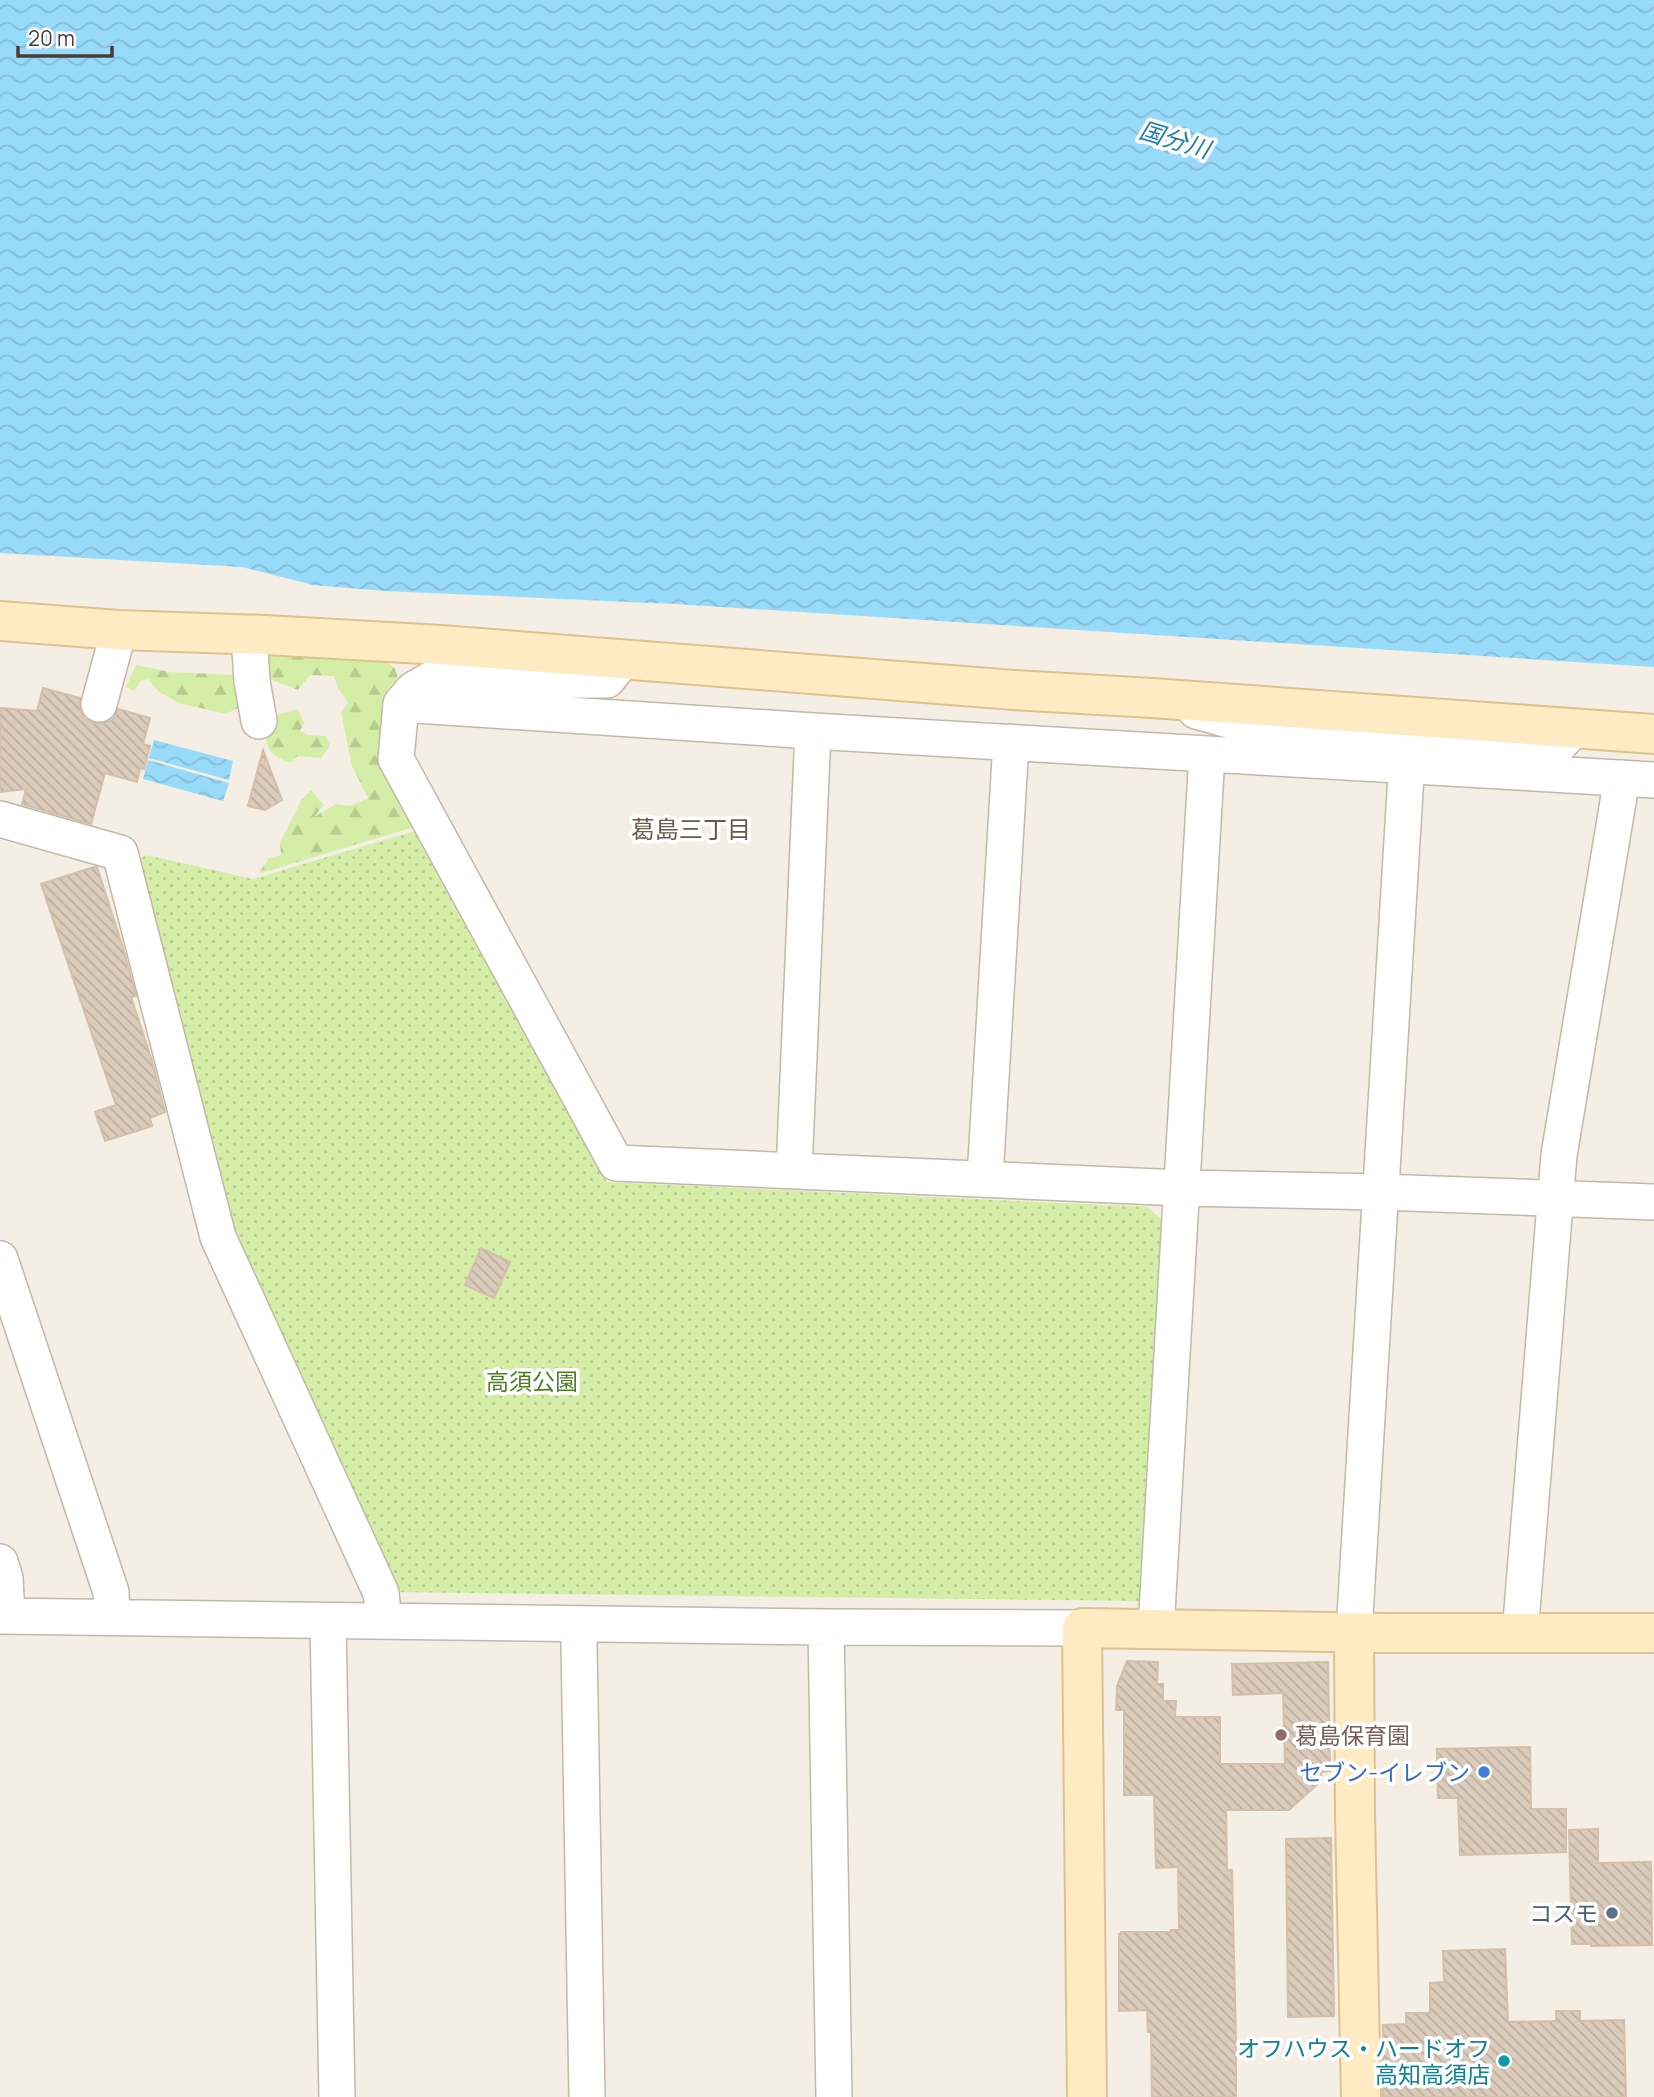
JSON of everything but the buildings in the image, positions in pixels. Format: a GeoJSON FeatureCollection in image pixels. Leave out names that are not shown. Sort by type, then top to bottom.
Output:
{"type":"FeatureCollection","features":[{"type":"Feature","properties":{"kind":"street"},"geometry":{"type":"LineString","coordinates":[[0,621],[119,630],[441,645],[1014,690],[1654,734]]}},
{"type":"Feature","properties":{"kind":"street"},"geometry":{"type":"LineString","coordinates":[[99,704],[119,630]]}},
{"type":"Feature","properties":{"kind":"street"},"geometry":{"type":"LineString","coordinates":[[249,635],[258,721]]}},
{"type":"Feature","properties":{"kind":"street"},"geometry":{"type":"LineString","coordinates":[[624,659],[607,680],[432,679],[413,690],[401,704],[396,759],[616,1163],[1181,1188],[1654,1202]]}},
{"type":"Feature","properties":{"kind":"street"},"geometry":{"type":"LineString","coordinates":[[1153,698],[1246,725],[1408,753],[1638,779],[1559,1155],[1520,1634]]}},
{"type":"Feature","properties":{"kind":"street"},"geometry":{"type":"LineString","coordinates":[[401,704],[1207,754],[1408,753],[1559,745],[1575,728]]}},
{"type":"Feature","properties":{"kind":"street"},"geometry":{"type":"LineString","coordinates":[[794,1171],[813,731]]}},
{"type":"Feature","properties":{"kind":"street"},"geometry":{"type":"LineString","coordinates":[[985,1178],[1011,742]]}},
{"type":"Feature","properties":{"kind":"street"},"geometry":{"type":"LineString","coordinates":[[1361,2097],[1354,1633],[1408,753]]}},
{"type":"Feature","properties":{"kind":"street"},"geometry":{"type":"LineString","coordinates":[[1156,1629],[1207,754]]}},
{"type":"Feature","properties":{"kind":"street"},"geometry":{"type":"LineString","coordinates":[[0,819],[120,853],[218,1237],[381,1593],[384,1621]]}},
{"type":"Feature","properties":{"kind":"street"},"geometry":{"type":"LineString","coordinates":[[0,1259],[111,1592],[112,1617]]}},
{"type":"Feature","properties":{"kind":"street"},"geometry":{"type":"LineString","coordinates":[[0,1562],[5,1578],[3,1616],[1354,1633],[1654,1633]]}},
{"type":"Feature","properties":{"kind":"street"},"geometry":{"type":"LineString","coordinates":[[328,1621],[337,2097]]}},
{"type":"Feature","properties":{"kind":"street"},"geometry":{"type":"LineString","coordinates":[[580,1624],[587,2097]]}},
{"type":"Feature","properties":{"kind":"street"},"geometry":{"type":"LineString","coordinates":[[826,1627],[834,2097]]}},
{"type":"Feature","properties":{"kind":"street"},"geometry":{"type":"LineString","coordinates":[[1082,1628],[1087,2097]]}},
{"type":"Feature","properties":{"kind":"green space"},"geometry":{"type":"Polygon","coordinates":[[[270,651],[381,659],[395,668],[398,679],[388,688],[382,724],[414,827],[258,874],[269,858],[281,855],[280,843],[302,799],[311,790],[324,805],[314,817],[336,804],[351,806],[368,798],[352,766],[341,713],[348,703],[334,676],[310,675],[298,690],[270,679],[262,669],[270,651]]]}},
{"type":"Feature","properties":{"kind":"green space"},"geometry":{"type":"Polygon","coordinates":[[[136,665],[169,672],[235,675],[246,704],[226,714],[179,703],[159,692],[148,679],[141,681],[134,691],[126,687],[136,665]]]}},
{"type":"Feature","properties":{"kind":"green space"},"geometry":{"type":"Polygon","coordinates":[[[297,709],[304,723],[300,731],[308,735],[326,736],[330,746],[321,758],[298,756],[290,763],[274,755],[269,748],[264,730],[274,716],[297,709]]]}},
{"type":"Feature","properties":{"kind":"green space","name":"高須公園"},"geometry":{"type":"Polygon","coordinates":[[[418,830],[607,1182],[1148,1207],[1163,1221],[1140,1601],[389,1592],[227,1228],[133,864],[146,855],[253,879],[418,830]]]}},
{"type":"Feature","properties":{"kind":"water","name":"国分川"},"geometry":{"type":"Polygon","coordinates":[[[0,0],[1654,0],[1654,667],[675,604],[385,591],[313,585],[242,567],[0,553],[0,0]]]}},
{"type":"Feature","properties":{"kind":"water"},"geometry":{"type":"Polygon","coordinates":[[[154,740],[233,761],[229,780],[149,758],[154,740]]]}},
{"type":"Feature","properties":{"kind":"water"},"geometry":{"type":"Polygon","coordinates":[[[148,760],[229,783],[223,801],[143,779],[148,760]]]}},
{"type":"Feature","properties":{"kind":"place","name":"葛島保育園"},"geometry":{"type":"Point","coordinates":[1281,1735]}},
{"type":"Feature","properties":{"kind":"place","name":"セブン-イレブン"},"geometry":{"type":"Point","coordinates":[1484,1772]}},
{"type":"Feature","properties":{"kind":"place","name":"コスモ"},"geometry":{"type":"Point","coordinates":[1612,1913]}},
{"type":"Feature","properties":{"kind":"place","name":"オフハウス・ハードオフ 高知高須店"},"geometry":{"type":"Point","coordinates":[1504,2061]}},
{"type":"Feature","properties":{"kind":"district","name":"葛島三丁目"},"geometry":{"type":"Point","coordinates":[691,828]}}]}
